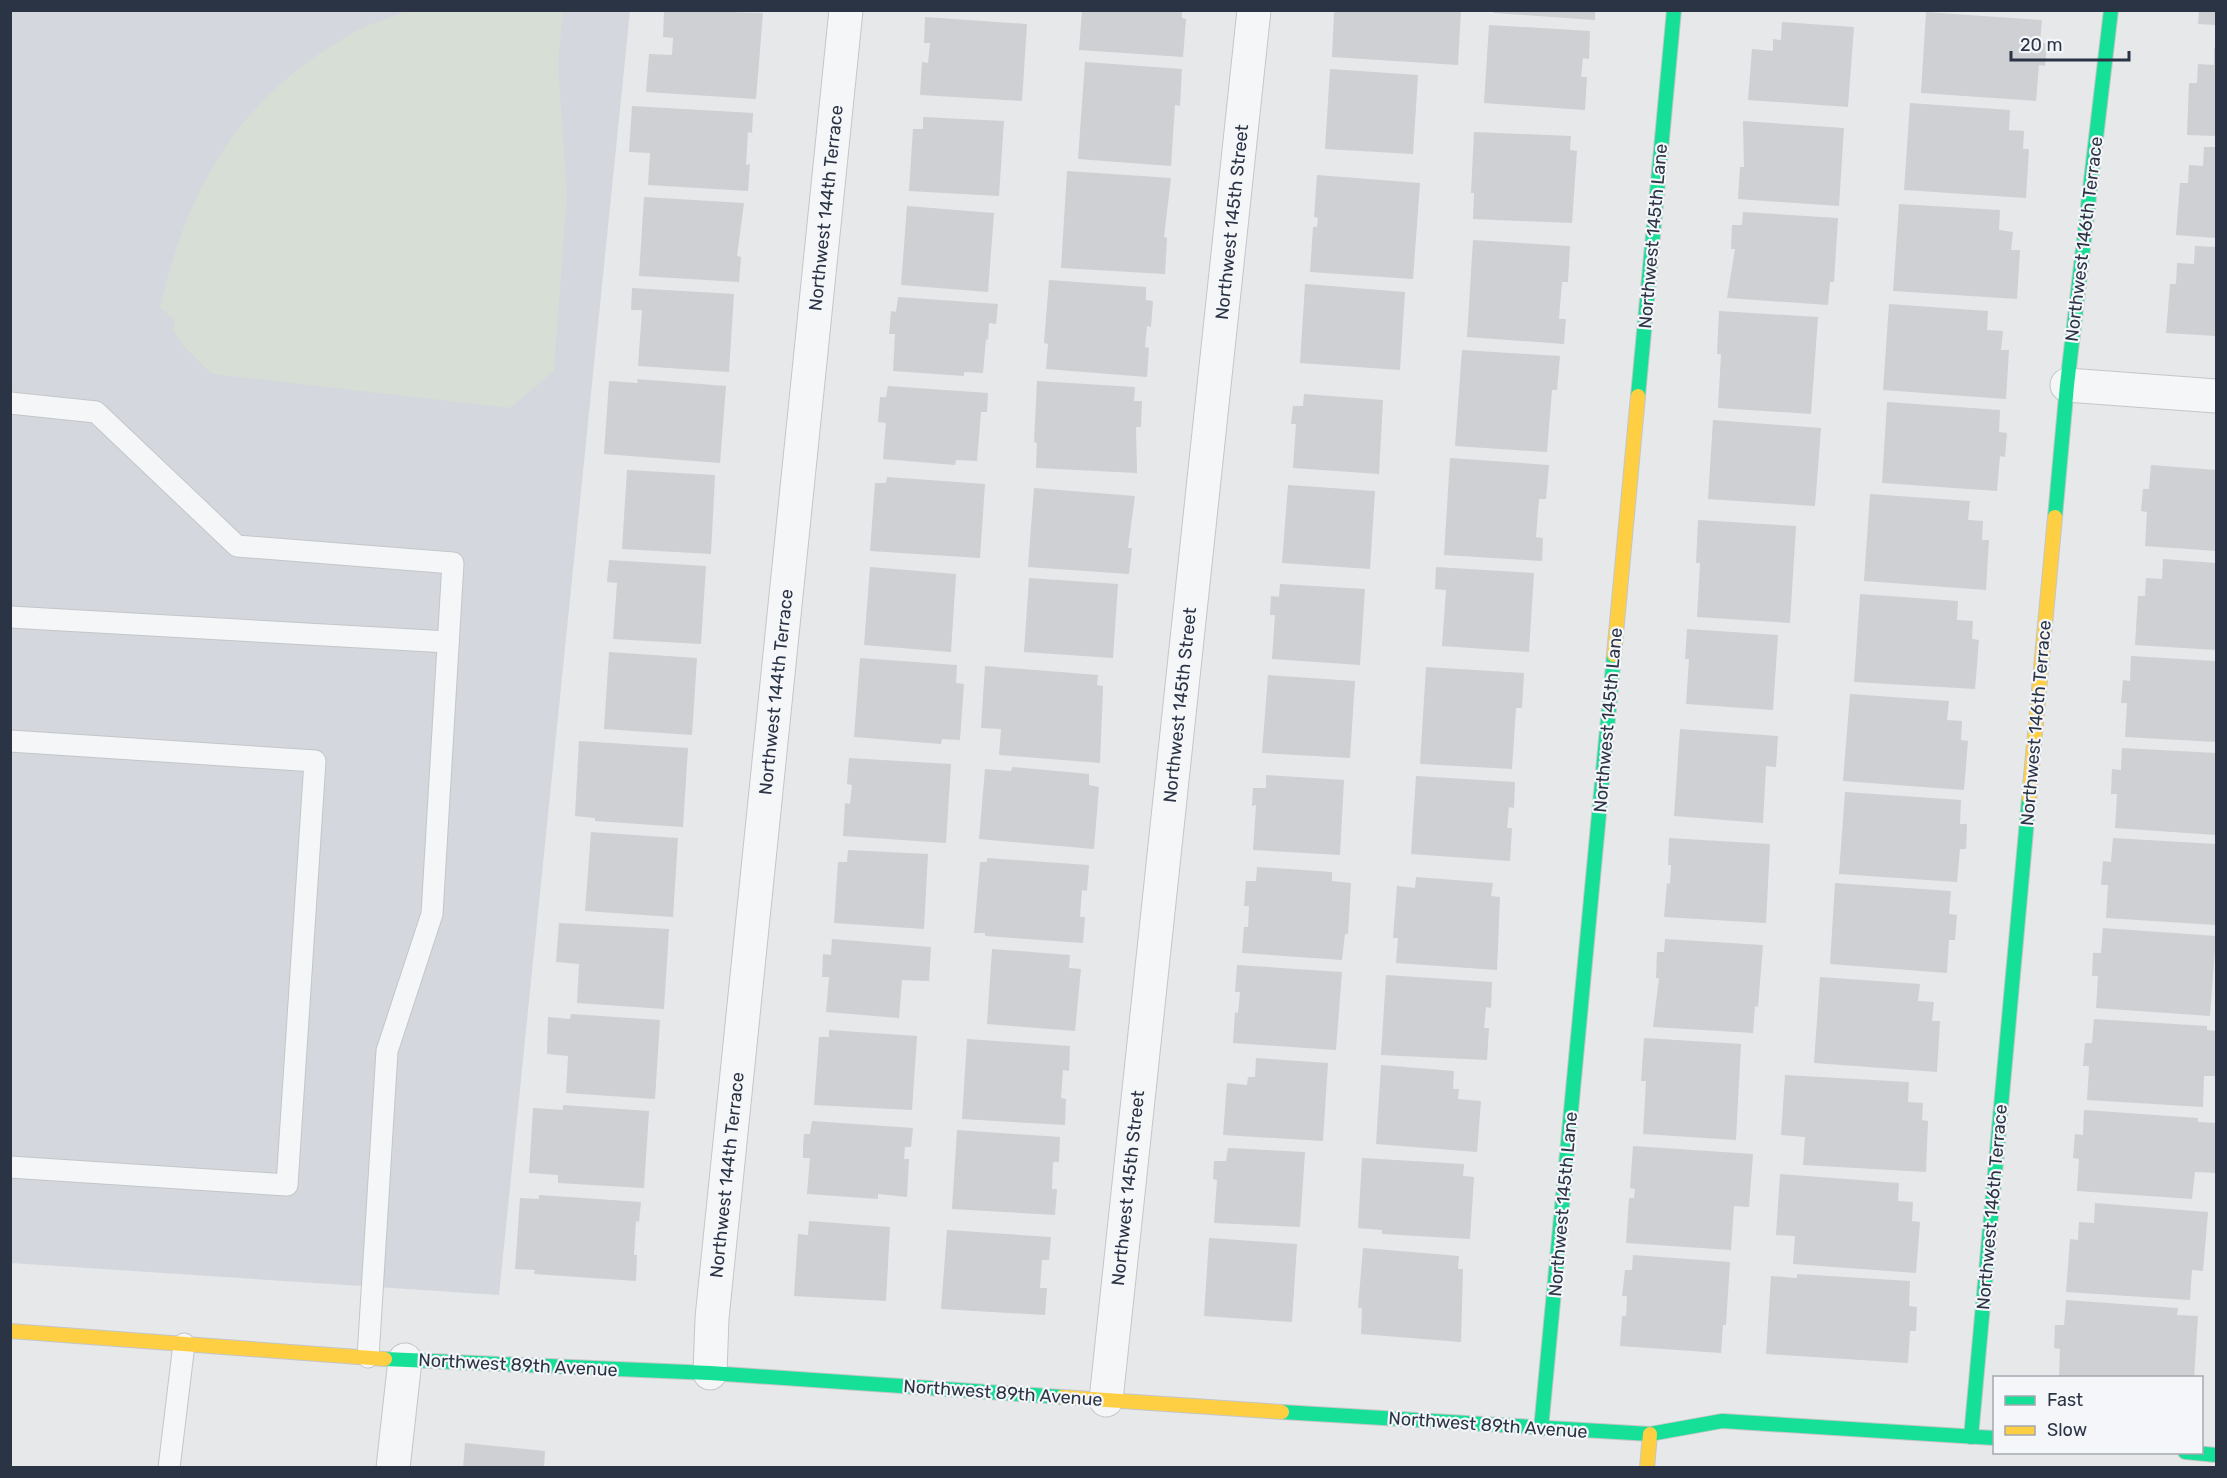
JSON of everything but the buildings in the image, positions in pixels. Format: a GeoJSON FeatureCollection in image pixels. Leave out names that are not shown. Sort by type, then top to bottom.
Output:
{"type":"FeatureCollection","features":[{"type":"Feature","properties":{"kind":"street","name":"Northwest 144th Terrace"},"geometry":{"type":"LineString","coordinates":[[710,1373],[712,1318],[846,10]]}},
{"type":"Feature","properties":{"kind":"street","name":"Northwest 145th Street"},"geometry":{"type":"LineString","coordinates":[[1106,1400],[1254,10]]}},
{"type":"Feature","properties":{"kind":"street","name":"Northwest 145th Lane"},"geometry":{"type":"LineString","coordinates":[[1541,1429],[1674,10]]}},
{"type":"Feature","properties":{"kind":"street","name":"Northwest 146th Terrace"},"geometry":{"type":"LineString","coordinates":[[1971,1437],[2067,385],[2111,10]]}},
{"type":"Feature","properties":{"kind":"street"},"geometry":{"type":"LineString","coordinates":[[2067,385],[2217,396]]}},
{"type":"Feature","properties":{"kind":"street","name":"Northwest 89th Avenue"},"geometry":{"type":"LineString","coordinates":[[10,1331],[405,1360],[710,1373],[1541,1429],[1650,1434],[1722,1421],[1993,1438]]}},
{"type":"Feature","properties":{"kind":"street"},"geometry":{"type":"LineString","coordinates":[[393,1467],[405,1360]]}},
{"type":"Feature","properties":{"kind":"street"},"geometry":{"type":"LineString","coordinates":[[1647,1467],[1650,1434]]}},
{"type":"Feature","properties":{"kind":"lane"},"geometry":{"type":"LineString","coordinates":[[10,403],[96,411],[237,546],[453,563],[432,914],[387,1051],[368,1357]]}},
{"type":"Feature","properties":{"kind":"lane"},"geometry":{"type":"LineString","coordinates":[[10,617],[448,642]]}},
{"type":"Feature","properties":{"kind":"lane"},"geometry":{"type":"LineString","coordinates":[[10,741],[315,761],[286,1185],[10,1167]]}},
{"type":"Feature","properties":{"kind":"lane"},"geometry":{"type":"LineString","coordinates":[[170,1467],[184,1344]]}},
{"type":"Feature","properties":{"kind":"shaded area"},"geometry":{"type":"Polygon","coordinates":[[[410,10],[563,11],[558,64],[567,194],[554,371],[510,408],[212,374],[183,345],[173,330],[175,320],[160,308],[172,262],[187,220],[205,181],[226,145],[252,113],[282,83],[317,55],[358,30],[410,10]]]}},
{"type":"Feature","properties":{"kind":"shaded area"},"geometry":{"type":"Polygon","coordinates":[[[10,11],[630,11],[499,1295],[11,1263],[10,11]]]}},
{"type":"Feature","properties":{"kind":"traffic: fast"},"geometry":{"type":"LineString","coordinates":[[1638,396],[1674,10]]}},
{"type":"Feature","properties":{"kind":"traffic: fast"},"geometry":{"type":"LineString","coordinates":[[2055,517],[2067,385],[2111,10]]}},
{"type":"Feature","properties":{"kind":"traffic: fast"},"geometry":{"type":"LineString","coordinates":[[1541,1429],[1614,655]]}},
{"type":"Feature","properties":{"kind":"traffic: fast"},"geometry":{"type":"LineString","coordinates":[[1971,1437],[2029,798]]}},
{"type":"Feature","properties":{"kind":"traffic: fast"},"geometry":{"type":"LineString","coordinates":[[385,1359],[710,1373],[1062,1397]]}},
{"type":"Feature","properties":{"kind":"traffic: fast"},"geometry":{"type":"LineString","coordinates":[[1282,1412],[1650,1434],[1722,1421],[1993,1438]]}},
{"type":"Feature","properties":{"kind":"traffic: fast"},"geometry":{"type":"LineString","coordinates":[[2203,1454],[2216,1455]]}},
{"type":"Feature","properties":{"kind":"traffic: slow"},"geometry":{"type":"LineString","coordinates":[[1614,655],[1638,396]]}},
{"type":"Feature","properties":{"kind":"traffic: slow"},"geometry":{"type":"LineString","coordinates":[[2029,798],[2055,517]]}},
{"type":"Feature","properties":{"kind":"traffic: slow"},"geometry":{"type":"LineString","coordinates":[[10,1331],[385,1359]]}},
{"type":"Feature","properties":{"kind":"traffic: slow"},"geometry":{"type":"LineString","coordinates":[[1062,1397],[1282,1412]]}},
{"type":"Feature","properties":{"kind":"traffic: slow"},"geometry":{"type":"LineString","coordinates":[[1647,1468],[1650,1434]]}}]}
